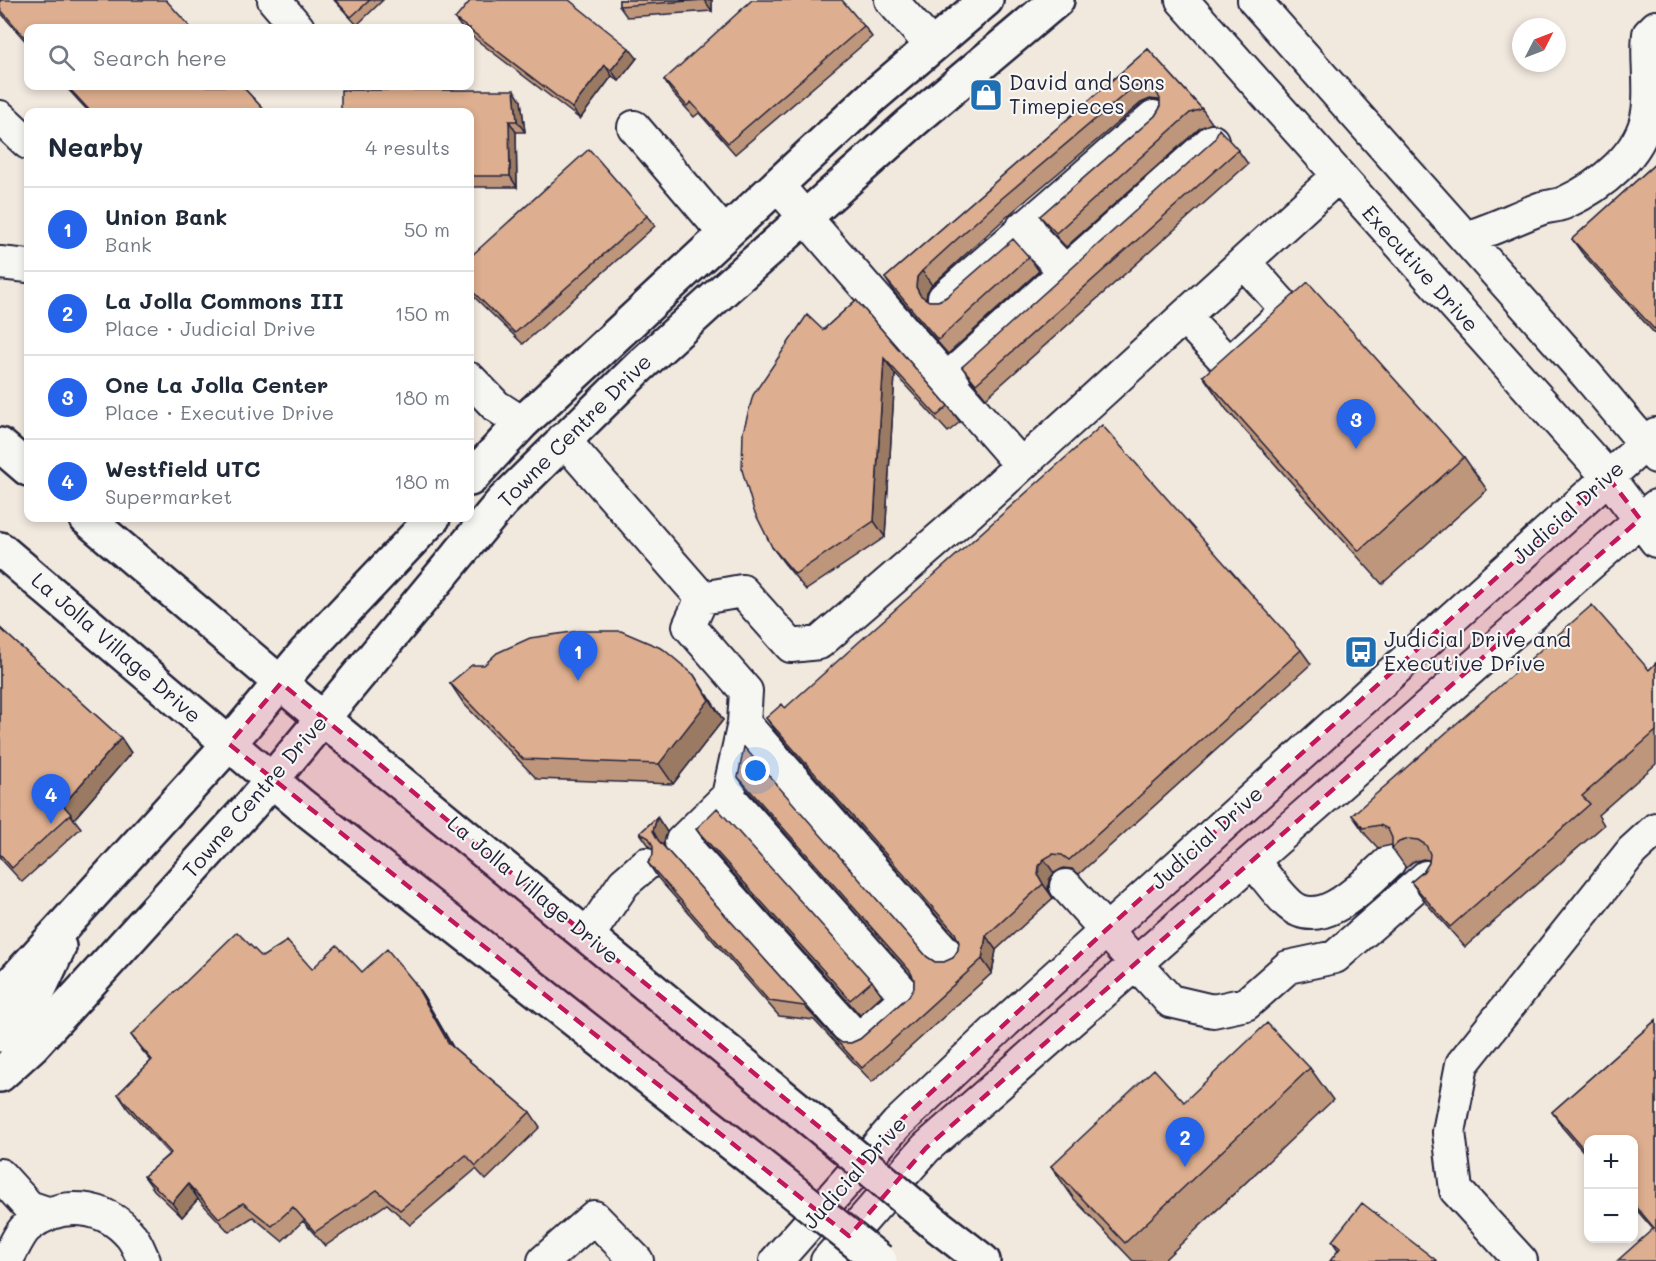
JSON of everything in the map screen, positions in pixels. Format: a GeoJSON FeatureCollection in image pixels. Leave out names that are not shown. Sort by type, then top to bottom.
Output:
{"type":"FeatureCollection","features":[{"type":"Feature","properties":{"kind":"main road","name":"Towne Centre Drive"},"geometry":{"type":"LineString","coordinates":[[474,475],[522,423],[777,185],[871,98],[986,0]]}},
{"type":"Feature","properties":{"kind":"main road","name":"Towne Centre Drive"},"geometry":{"type":"LineString","coordinates":[[0,1075],[33,1045],[272,779],[502,502],[563,439],[639,367],[911,123],[1057,0]]}},
{"type":"Feature","properties":{"kind":"main road"},"geometry":{"type":"LineString","coordinates":[[0,445],[24,466]]}},
{"type":"Feature","properties":{"kind":"main road","name":"La Jolla Village Drive"},"geometry":{"type":"LineString","coordinates":[[91,522],[323,718],[983,1261]]}},
{"type":"Feature","properties":{"kind":"main road"},"geometry":{"type":"LineString","coordinates":[[0,996],[229,744],[306,652],[429,522]]}},
{"type":"Feature","properties":{"kind":"main road","name":"La Jolla Village Drive"},"geometry":{"type":"LineString","coordinates":[[0,549],[301,805],[880,1261]]}},
{"type":"Feature","properties":{"kind":"main road"},"geometry":{"type":"LineString","coordinates":[[0,1035],[38,992],[72,918]]}},
{"type":"Feature","properties":{"kind":"street"},"geometry":{"type":"LineString","coordinates":[[274,0],[295,24]]}},
{"type":"Feature","properties":{"kind":"street"},"geometry":{"type":"LineString","coordinates":[[891,0],[932,46]]}},
{"type":"Feature","properties":{"kind":"street","name":"Executive Drive"},"geometry":{"type":"LineString","coordinates":[[1182,0],[1337,177],[1651,522]]}},
{"type":"Feature","properties":{"kind":"street"},"geometry":{"type":"LineString","coordinates":[[1254,0],[1652,445]]}},
{"type":"Feature","properties":{"kind":"street"},"geometry":{"type":"LineString","coordinates":[[1465,238],[1497,229],[1542,208],[1563,204],[1624,162],[1652,110],[1647,53],[1649,34],[1656,27]]}},
{"type":"Feature","properties":{"kind":"street"},"geometry":{"type":"LineString","coordinates":[[0,117],[24,139]]}},
{"type":"Feature","properties":{"kind":"street"},"geometry":{"type":"LineString","coordinates":[[944,298],[1023,227],[1153,117]]}},
{"type":"Feature","properties":{"kind":"street"},"geometry":{"type":"LineString","coordinates":[[634,127],[725,234]]}},
{"type":"Feature","properties":{"kind":"street"},"geometry":{"type":"LineString","coordinates":[[947,379],[1212,141]]}},
{"type":"Feature","properties":{"kind":"street"},"geometry":{"type":"LineString","coordinates":[[702,598],[742,591],[791,646],[819,643],[1021,465],[1337,177]]}},
{"type":"Feature","properties":{"kind":"street"},"geometry":{"type":"LineString","coordinates":[[777,185],[1021,465]]}},
{"type":"Feature","properties":{"kind":"street"},"geometry":{"type":"LineString","coordinates":[[1023,227],[1065,272]]}},
{"type":"Feature","properties":{"kind":"street"},"geometry":{"type":"LineString","coordinates":[[1184,317],[1229,364],[1287,310],[1244,262]]}},
{"type":"Feature","properties":{"kind":"street"},"geometry":{"type":"LineString","coordinates":[[0,263],[24,266]]}},
{"type":"Feature","properties":{"kind":"street"},"geometry":{"type":"LineString","coordinates":[[474,383],[496,406],[522,423]]}},
{"type":"Feature","properties":{"kind":"street"},"geometry":{"type":"LineString","coordinates":[[563,439],[702,598]]}},
{"type":"Feature","properties":{"kind":"street","name":"Judicial Drive"},"geometry":{"type":"LineString","coordinates":[[776,1261],[897,1124],[1106,930],[1608,477],[1652,445]]}},
{"type":"Feature","properties":{"kind":"street","name":"Judicial Drive"},"geometry":{"type":"LineString","coordinates":[[827,1261],[926,1148],[1253,862],[1651,522]]}},
{"type":"Feature","properties":{"kind":"street"},"geometry":{"type":"LineString","coordinates":[[702,598],[689,626],[746,691],[744,723],[728,796],[681,842],[858,1041],[907,997],[728,796]]}},
{"type":"Feature","properties":{"kind":"street"},"geometry":{"type":"LineString","coordinates":[[744,723],[951,959]]}},
{"type":"Feature","properties":{"kind":"street"},"geometry":{"type":"LineString","coordinates":[[1521,1261],[1456,1190],[1449,1132],[1462,1064],[1632,851],[1656,829]]}},
{"type":"Feature","properties":{"kind":"street"},"geometry":{"type":"LineString","coordinates":[[1253,862],[1291,906],[1313,914],[1328,910],[1347,898],[1389,862]]}},
{"type":"Feature","properties":{"kind":"street"},"geometry":{"type":"LineString","coordinates":[[588,936],[624,883],[646,864]]}},
{"type":"Feature","properties":{"kind":"street"},"geometry":{"type":"LineString","coordinates":[[1066,886],[1170,1001],[1214,1011],[1246,1005],[1288,967],[1335,957],[1426,877]]}},
{"type":"Feature","properties":{"kind":"street"},"geometry":{"type":"LineString","coordinates":[[0,1175],[28,1207],[47,1213]]}},
{"type":"Feature","properties":{"kind":"street"},"geometry":{"type":"LineString","coordinates":[[9,1257],[26,1227],[47,1213],[67,1208],[86,1209],[108,1216],[132,1236],[144,1261]]}},
{"type":"Feature","properties":{"kind":"street"},"geometry":{"type":"LineString","coordinates":[[544,1261],[594,1217],[637,1261]]}},
{"type":"Feature","properties":{"kind":"street"},"geometry":{"type":"LineString","coordinates":[[0,1222],[5,1228],[9,1257]]}},
{"type":"Feature","properties":{"kind":"highlighted area"},"geometry":{"type":"Polygon","coordinates":[[[1608,477],[1640,519],[926,1148],[849,1236],[229,744],[281,683],[863,1163],[897,1124],[1106,930],[1608,477]]]}},
{"type":"Feature","properties":{"kind":"building"},"geometry":{"type":"Polygon","coordinates":[[[0,0],[166,0],[187,24],[24,24],[24,36],[0,9],[0,0]]]}},
{"type":"Feature","properties":{"kind":"building"},"geometry":{"type":"Polygon","coordinates":[[[335,0],[370,0],[351,17],[335,0]]]}},
{"type":"Feature","properties":{"kind":"building"},"geometry":{"type":"Polygon","coordinates":[[[471,0],[569,0],[629,48],[611,70],[605,65],[572,108],[474,33],[474,24],[462,24],[455,19],[471,0]]]}},
{"type":"Feature","properties":{"kind":"building"},"geometry":{"type":"Polygon","coordinates":[[[619,0],[704,0],[619,6],[619,0]]]}},
{"type":"Feature","properties":{"kind":"building"},"geometry":{"type":"Polygon","coordinates":[[[752,0],[842,0],[864,26],[728,143],[691,102],[687,106],[664,80],[752,0]]]}},
{"type":"Feature","properties":{"kind":"building"},"geometry":{"type":"Polygon","coordinates":[[[1148,49],[1202,109],[1190,113],[1056,233],[1040,216],[1155,116],[1160,108],[1160,99],[1156,91],[1149,86],[1140,85],[1131,89],[1001,199],[922,271],[917,277],[916,287],[920,295],[929,301],[945,298],[1013,239],[1029,257],[938,340],[885,278],[1148,49]]]}},
{"type":"Feature","properties":{"kind":"building"},"geometry":{"type":"Polygon","coordinates":[[[71,90],[246,90],[262,108],[87,108],[71,90]]]}},
{"type":"Feature","properties":{"kind":"building"},"geometry":{"type":"Polygon","coordinates":[[[341,90],[514,90],[517,121],[509,121],[510,176],[474,176],[474,108],[341,108],[341,90]]]}},
{"type":"Feature","properties":{"kind":"building"},"geometry":{"type":"Polygon","coordinates":[[[1219,129],[1238,150],[976,384],[962,367],[1214,140],[1219,129]]]}},
{"type":"Feature","properties":{"kind":"building"},"geometry":{"type":"Polygon","coordinates":[[[589,149],[647,216],[515,333],[474,293],[474,253],[589,149]]]}},
{"type":"Feature","properties":{"kind":"building"},"geometry":{"type":"Polygon","coordinates":[[[1656,163],[1656,327],[1654,329],[1572,239],[1656,163]]]}},
{"type":"Feature","properties":{"kind":"building"},"geometry":{"type":"Polygon","coordinates":[[[1308,282],[1464,457],[1359,551],[1203,376],[1308,282]]]}},
{"type":"Feature","properties":{"kind":"building"},"geometry":{"type":"Polygon","coordinates":[[[856,300],[948,406],[937,416],[884,358],[874,521],[795,574],[772,547],[754,511],[742,470],[743,432],[753,395],[807,315],[823,330],[856,300]]]}},
{"type":"Feature","properties":{"kind":"building"},"geometry":{"type":"Polygon","coordinates":[[[1102,425],[1301,650],[1069,860],[1062,855],[1053,854],[1044,859],[1039,866],[1038,875],[1043,884],[986,936],[982,959],[862,1068],[804,1006],[769,1001],[648,863],[653,855],[653,846],[649,838],[640,833],[657,817],[653,831],[658,840],[835,1038],[842,1043],[851,1043],[860,1039],[909,996],[914,988],[914,979],[910,971],[738,777],[744,747],[927,957],[935,962],[944,962],[953,958],[958,950],[959,942],[955,933],[766,718],[782,704],[785,708],[1102,425]]]}},
{"type":"Feature","properties":{"kind":"building"},"geometry":{"type":"Polygon","coordinates":[[[1592,605],[1649,670],[1656,663],[1656,731],[1582,796],[1590,804],[1450,927],[1411,882],[1424,871],[1429,863],[1430,854],[1426,845],[1418,840],[1409,839],[1399,842],[1392,848],[1392,838],[1388,829],[1380,825],[1363,828],[1352,815],[1592,605]]]}},
{"type":"Feature","properties":{"kind":"building"},"geometry":{"type":"Polygon","coordinates":[[[0,628],[121,738],[63,805],[71,814],[12,868],[0,854],[0,628]]]}},
{"type":"Feature","properties":{"kind":"building"},"geometry":{"type":"Polygon","coordinates":[[[579,631],[621,631],[663,649],[694,675],[709,700],[659,764],[523,759],[450,683],[472,665],[484,665],[497,653],[530,638],[579,631]]]}},
{"type":"Feature","properties":{"kind":"building"},"geometry":{"type":"Polygon","coordinates":[[[717,808],[872,981],[850,1000],[696,829],[717,808]]]}},
{"type":"Feature","properties":{"kind":"building"},"geometry":{"type":"Polygon","coordinates":[[[237,932],[262,957],[287,941],[312,969],[337,945],[362,972],[387,949],[414,982],[449,1044],[530,1112],[476,1166],[466,1155],[400,1210],[377,1190],[315,1232],[293,1207],[272,1226],[243,1203],[219,1218],[188,1184],[172,1203],[144,1176],[171,1153],[118,1094],[152,1060],[131,1035],[237,932]]]}},
{"type":"Feature","properties":{"kind":"building"},"geometry":{"type":"Polygon","coordinates":[[[1656,1020],[1656,1261],[1617,1261],[1654,1228],[1638,1209],[1638,1135],[1584,1135],[1584,1149],[1552,1112],[1656,1020]]]}},
{"type":"Feature","properties":{"kind":"building"},"geometry":{"type":"Polygon","coordinates":[[[1267,1023],[1310,1068],[1125,1243],[1051,1166],[1154,1069],[1184,1102],[1267,1023]]]}},
{"type":"Feature","properties":{"kind":"building"},"geometry":{"type":"Polygon","coordinates":[[[1362,1203],[1437,1261],[1330,1261],[1340,1248],[1332,1241],[1362,1203]]]}},
{"type":"Feature","properties":{"kind":"place","name":"David and Sons Timepieces"},"geometry":{"type":"Point","coordinates":[986,95]}},
{"type":"Feature","properties":{"kind":"place","name":"One La Jolla Center"},"geometry":{"type":"Point","coordinates":[1356,449]}},
{"type":"Feature","properties":{"kind":"place","name":"Judicial Drive and Executive Drive"},"geometry":{"type":"Point","coordinates":[1361,652]}},
{"type":"Feature","properties":{"kind":"place","name":"Union Bank"},"geometry":{"type":"Point","coordinates":[578,681]}},
{"type":"Feature","properties":{"kind":"place","name":"Westfield UTC"},"geometry":{"type":"Point","coordinates":[51,824]}},
{"type":"Feature","properties":{"kind":"place","name":"La Jolla Commons III"},"geometry":{"type":"Point","coordinates":[1185,1167]}}]}
